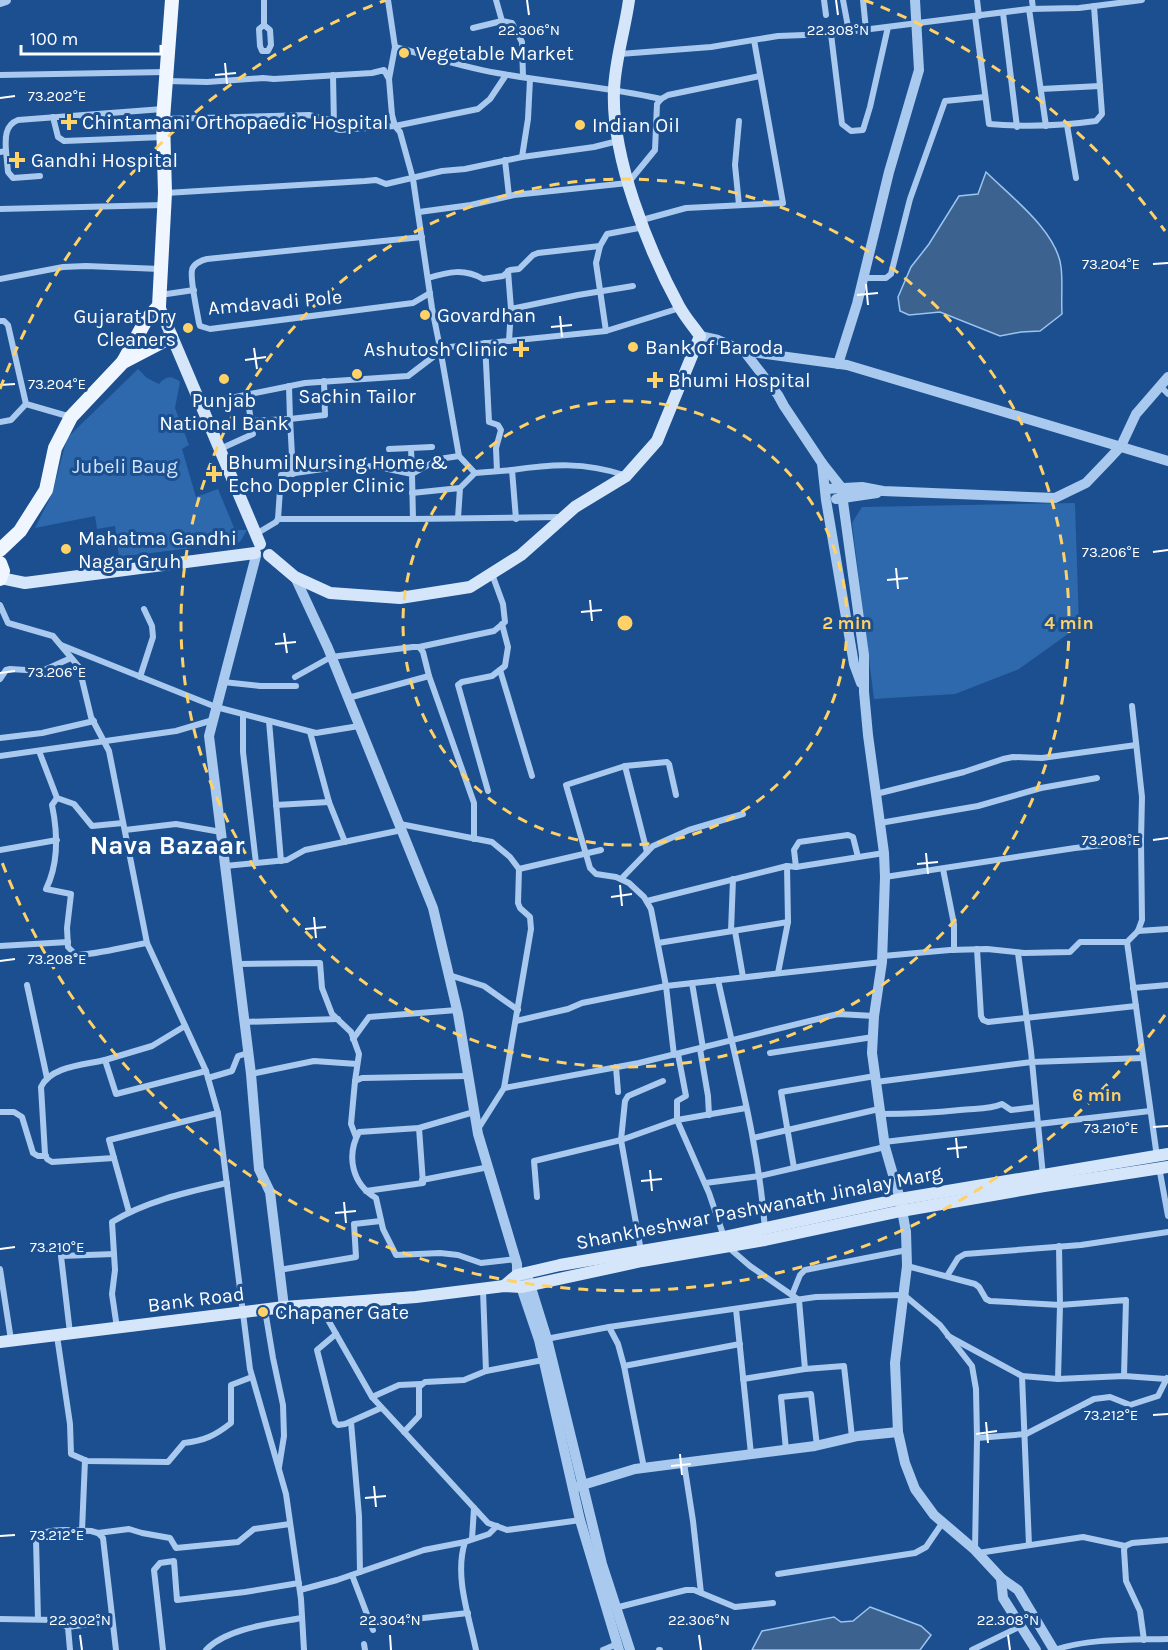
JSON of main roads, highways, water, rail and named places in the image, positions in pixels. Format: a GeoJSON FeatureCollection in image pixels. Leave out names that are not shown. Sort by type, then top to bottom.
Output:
{"type":"FeatureCollection","features":[{"type":"Feature","properties":{"kind":"main road"},"geometry":{"type":"LineString","coordinates":[[171,0],[163,114],[165,199],[159,301],[171,337],[220,449],[259,549],[295,577],[330,593],[400,598],[470,587],[521,555],[575,507],[626,476],[657,441],[700,336],[680,308],[658,263],[628,183],[615,130],[614,88],[629,0]]}},
{"type":"Feature","properties":{"kind":"main road"},"geometry":{"type":"LineString","coordinates":[[0,550],[20,531],[46,490],[55,448],[71,417],[123,362],[159,301]]}},
{"type":"Feature","properties":{"kind":"main road"},"geometry":{"type":"LineString","coordinates":[[123,362],[171,337]]}},
{"type":"Feature","properties":{"kind":"main road"},"geometry":{"type":"LineString","coordinates":[[0,563],[3,571],[0,578],[25,583],[259,549]]}},
{"type":"Feature","properties":{"kind":"main road","name":"Bank Road"},"geometry":{"type":"LineString","coordinates":[[5,1341],[284,1307],[483,1290],[504,1286],[521,1274],[726,1242],[901,1205],[1163,1161]]}},
{"type":"Feature","properties":{"kind":"place","name":"Vegetable Market"},"geometry":{"type":"Point","coordinates":[404,53]}},
{"type":"Feature","properties":{"kind":"place","name":"Chintamani Orthopaedic Hospital"},"geometry":{"type":"Point","coordinates":[69,122]}},
{"type":"Feature","properties":{"kind":"place","name":"Indian Oil"},"geometry":{"type":"Point","coordinates":[580,125]}},
{"type":"Feature","properties":{"kind":"place","name":"Gandhi Hospital"},"geometry":{"type":"Point","coordinates":[17,160]}},
{"type":"Feature","properties":{"kind":"place","name":"Govardhan"},"geometry":{"type":"Point","coordinates":[425,315]}},
{"type":"Feature","properties":{"kind":"place","name":"Gujarat Dry Cleaners"},"geometry":{"type":"Point","coordinates":[188,328]}},
{"type":"Feature","properties":{"kind":"place","name":"Bank of Baroda"},"geometry":{"type":"Point","coordinates":[633,347]}},
{"type":"Feature","properties":{"kind":"place","name":"Ashutosh Clinic"},"geometry":{"type":"Point","coordinates":[521,349]}},
{"type":"Feature","properties":{"kind":"place","name":"Sachin Tailor"},"geometry":{"type":"Point","coordinates":[357,374]}},
{"type":"Feature","properties":{"kind":"place","name":"Punjab National Bank"},"geometry":{"type":"Point","coordinates":[224,379]}},
{"type":"Feature","properties":{"kind":"place","name":"Bhumi Hospital"},"geometry":{"type":"Point","coordinates":[655,380]}},
{"type":"Feature","properties":{"kind":"place","name":"Bhumi Nursing Home & Echo Doppler Clinic"},"geometry":{"type":"Point","coordinates":[214,474]}},
{"type":"Feature","properties":{"kind":"place","name":"Mahatma Gandhi Nagar Gruh"},"geometry":{"type":"Point","coordinates":[66,549]}},
{"type":"Feature","properties":{"kind":"place","name":"Chapaner Gate"},"geometry":{"type":"Point","coordinates":[263,1312]}},
{"type":"Feature","properties":{"kind":"district","name":"Nava Bazaar"},"geometry":{"type":"Point","coordinates":[167,845]}},
{"type":"Feature","properties":{"kind":"park label","name":"Jubeli Baug"},"geometry":{"type":"Point","coordinates":[125,466]}}]}
